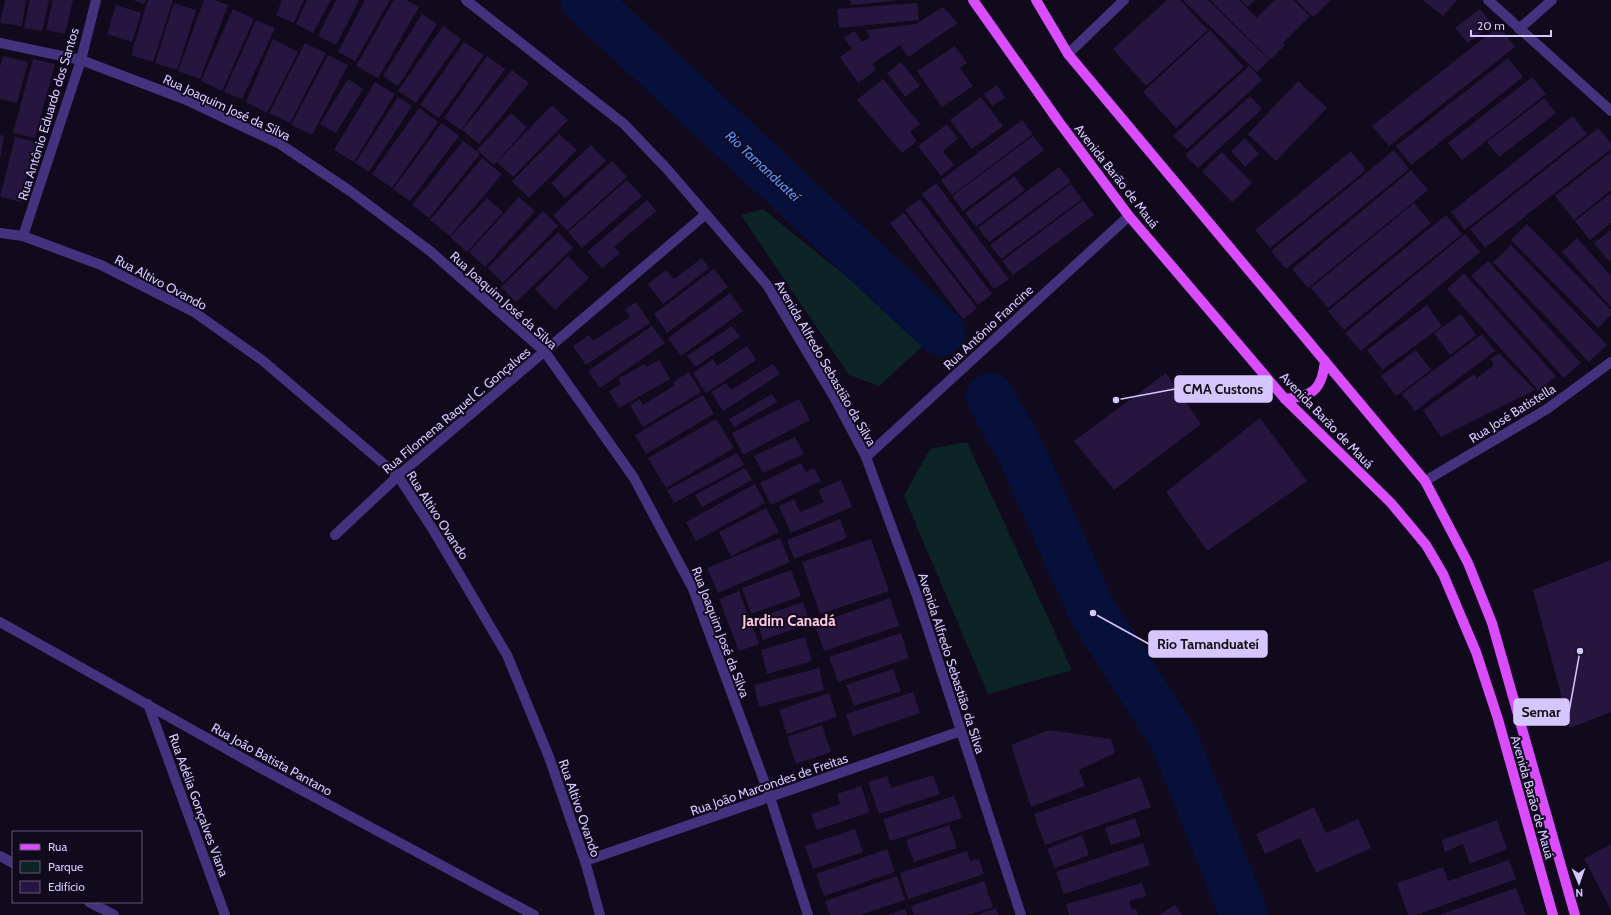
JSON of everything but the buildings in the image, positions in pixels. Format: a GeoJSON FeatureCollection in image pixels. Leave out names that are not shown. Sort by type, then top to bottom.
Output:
{"type":"FeatureCollection","features":[{"type":"Feature","properties":{"kind":"main road","name":"Avenida Barão de Mauá"},"geometry":{"type":"LineString","coordinates":[[974,0],[1059,122],[1129,216],[1286,399],[1391,503],[1426,545],[1443,574],[1479,660],[1498,719],[1553,915]]}},
{"type":"Feature","properties":{"kind":"main road","name":"Avenida Barão de Mauá"},"geometry":{"type":"LineString","coordinates":[[1036,0],[1068,54],[1425,481],[1468,563],[1492,623],[1576,915]]}},
{"type":"Feature","properties":{"kind":"main road"},"geometry":{"type":"LineString","coordinates":[[1286,399],[1305,397],[1313,391],[1319,385],[1322,378],[1325,361]]}},
{"type":"Feature","properties":{"kind":"street","name":"Rua Antônio Eduardo dos Santos"},"geometry":{"type":"LineString","coordinates":[[23,236],[81,60],[96,0]]}},
{"type":"Feature","properties":{"kind":"street","name":"Avenida Alfredo Sebastião da Silva"},"geometry":{"type":"LineString","coordinates":[[466,0],[624,124],[667,169],[767,285],[834,397],[866,456],[917,596],[1021,915]]}},
{"type":"Feature","properties":{"kind":"street"},"geometry":{"type":"LineString","coordinates":[[1068,54],[1124,0]]}},
{"type":"Feature","properties":{"kind":"street"},"geometry":{"type":"LineString","coordinates":[[1488,0],[1611,111]]}},
{"type":"Feature","properties":{"kind":"street"},"geometry":{"type":"LineString","coordinates":[[1519,29],[1552,0]]}},
{"type":"Feature","properties":{"kind":"street","name":"Rua Joaquim José da Silva"},"geometry":{"type":"LineString","coordinates":[[0,43],[81,60],[184,99],[280,144],[350,191],[430,252],[545,352],[634,478],[693,589],[770,797],[808,915]]}},
{"type":"Feature","properties":{"kind":"street","name":"Rua Filomena Raquel C. Gonçalves"},"geometry":{"type":"LineString","coordinates":[[336,535],[398,476],[706,214]]}},
{"type":"Feature","properties":{"kind":"street","name":"Rua Antônio Francine"},"geometry":{"type":"LineString","coordinates":[[866,456],[1129,216]]}},
{"type":"Feature","properties":{"kind":"street","name":"Rua Altivo Ovando"},"geometry":{"type":"LineString","coordinates":[[0,233],[23,236],[101,265],[194,312],[262,360],[398,476],[432,528],[507,655],[549,757],[585,861],[600,915]]}},
{"type":"Feature","properties":{"kind":"street","name":"Rua José Batistella"},"geometry":{"type":"LineString","coordinates":[[1425,481],[1547,409],[1611,362]]}},
{"type":"Feature","properties":{"kind":"street","name":"Rua João Batista Pantano"},"geometry":{"type":"LineString","coordinates":[[0,622],[148,704],[255,766],[534,915]]}},
{"type":"Feature","properties":{"kind":"street","name":"Rua Adélia Gonçalves Viana"},"geometry":{"type":"LineString","coordinates":[[148,704],[224,915]]}},
{"type":"Feature","properties":{"kind":"street","name":"Rua João Marcondes de Freitas"},"geometry":{"type":"LineString","coordinates":[[585,861],[961,731]]}},
{"type":"Feature","properties":{"kind":"street"},"geometry":{"type":"LineString","coordinates":[[0,856],[12,862]]}},
{"type":"Feature","properties":{"kind":"street"},"geometry":{"type":"LineString","coordinates":[[91,903],[114,915]]}},
{"type":"Feature","properties":{"kind":"green space"},"geometry":{"type":"Polygon","coordinates":[[[763,209],[927,342],[879,386],[849,375],[741,215],[763,209]]]}},
{"type":"Feature","properties":{"kind":"green space"},"geometry":{"type":"Polygon","coordinates":[[[967,442],[1072,670],[988,694],[904,496],[930,449],[967,442]]]}},
{"type":"Feature","properties":{"kind":"waterway","name":"Rio Tamanduateí"},"geometry":{"type":"LineString","coordinates":[[585,0],[941,332]]}},
{"type":"Feature","properties":{"kind":"waterway","name":"Rio Tamanduateí"},"geometry":{"type":"LineString","coordinates":[[990,397],[1021,452],[1093,613],[1174,739],[1244,915]]}},
{"type":"Feature","properties":{"kind":"place","name":"CMA Custons"},"geometry":{"type":"Point","coordinates":[1116,400]}},
{"type":"Feature","properties":{"kind":"place","name":"Rio Tamanduateí"},"geometry":{"type":"Point","coordinates":[1093,613]}},
{"type":"Feature","properties":{"kind":"place","name":"Semar"},"geometry":{"type":"Point","coordinates":[1580,651]}},
{"type":"Feature","properties":{"kind":"district","name":"Jardim Canadá"},"geometry":{"type":"Point","coordinates":[789,621]}}]}
